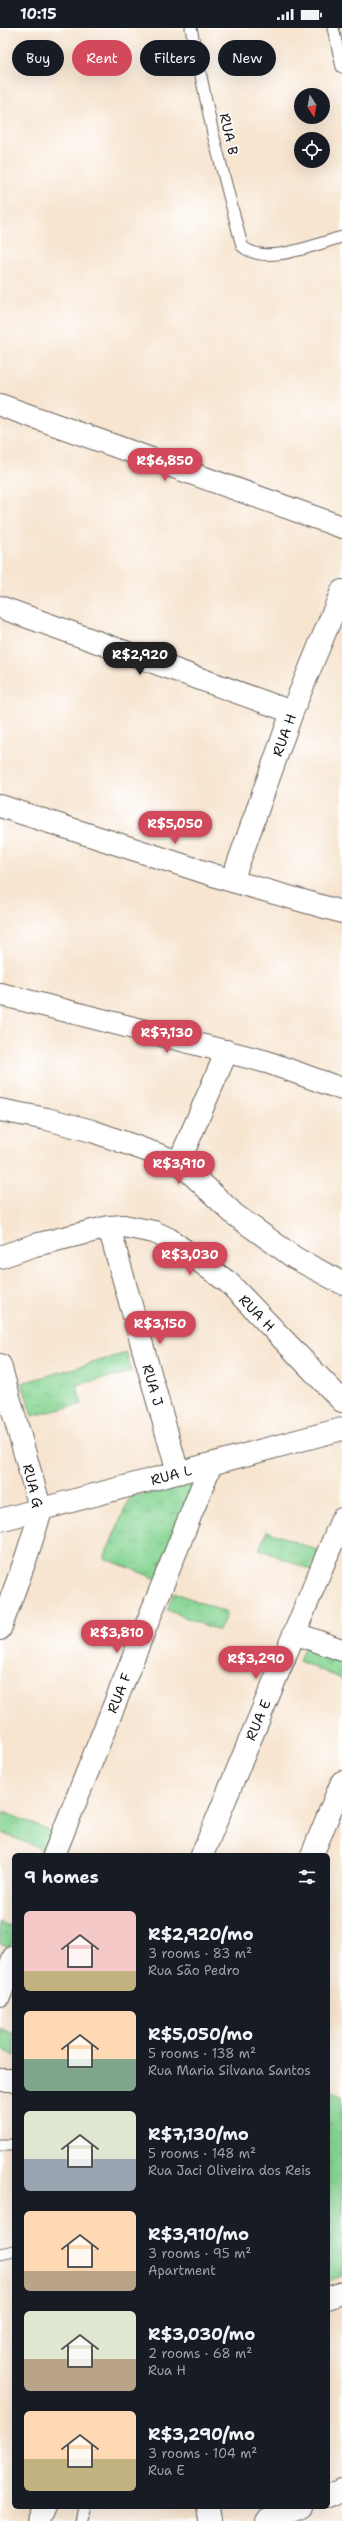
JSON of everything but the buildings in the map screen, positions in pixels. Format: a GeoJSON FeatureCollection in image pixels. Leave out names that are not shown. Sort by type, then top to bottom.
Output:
{"type":"FeatureCollection","features":[{"type":"Feature","properties":{"kind":"street"},"geometry":{"type":"LineString","coordinates":[[0,405],[342,527]]}},
{"type":"Feature","properties":{"kind":"street","name":"RUA H"},"geometry":{"type":"LineString","coordinates":[[232,881],[292,712],[342,591]]}},
{"type":"Feature","properties":{"kind":"street"},"geometry":{"type":"LineString","coordinates":[[0,607],[292,712]]}},
{"type":"Feature","properties":{"kind":"street"},"geometry":{"type":"LineString","coordinates":[[0,806],[232,881],[342,912]]}},
{"type":"Feature","properties":{"kind":"street"},"geometry":{"type":"LineString","coordinates":[[0,994],[267,1062],[342,1089]]}},
{"type":"Feature","properties":{"kind":"street"},"geometry":{"type":"LineString","coordinates":[[179,1162],[226,1051]]}},
{"type":"Feature","properties":{"kind":"street"},"geometry":{"type":"LineString","coordinates":[[0,1110],[47,1119],[92,1131],[179,1162],[235,1215],[295,1258],[342,1283]]}},
{"type":"Feature","properties":{"kind":"street","name":"RUA H"},"geometry":{"type":"LineString","coordinates":[[0,1257],[35,1244],[109,1227],[124,1226],[154,1232],[169,1239],[229,1283],[342,1401]]}},
{"type":"Feature","properties":{"kind":"street","name":"RUA J"},"geometry":{"type":"LineString","coordinates":[[109,1227],[178,1473]]}},
{"type":"Feature","properties":{"kind":"street","name":"RUA G"},"geometry":{"type":"LineString","coordinates":[[0,1364],[41,1511],[26,1558],[0,1629]]}},
{"type":"Feature","properties":{"kind":"street","name":"RUA L"},"geometry":{"type":"LineString","coordinates":[[0,1520],[41,1511],[342,1429]]}},
{"type":"Feature","properties":{"kind":"street","name":"RUA F"},"geometry":{"type":"LineString","coordinates":[[55,1853],[211,1464]]}},
{"type":"Feature","properties":{"kind":"street","name":"RUA E"},"geometry":{"type":"LineString","coordinates":[[203,1853],[342,1519]]}},
{"type":"Feature","properties":{"kind":"street"},"geometry":{"type":"LineString","coordinates":[[294,1633],[342,1650]]}},
{"type":"Feature","properties":{"kind":"street"},"geometry":{"type":"LineString","coordinates":[[313,1853],[342,1782]]}},
{"type":"Feature","properties":{"kind":"street"},"geometry":{"type":"LineString","coordinates":[[0,1995],[12,1962]]}},
{"type":"Feature","properties":{"kind":"street"},"geometry":{"type":"LineString","coordinates":[[0,2080],[12,2080]]}},
{"type":"Feature","properties":{"kind":"street"},"geometry":{"type":"LineString","coordinates":[[330,2297],[342,2293]]}},
{"type":"Feature","properties":{"kind":"street"},"geometry":{"type":"LineString","coordinates":[[330,2495],[342,2490]]}},
{"type":"Feature","properties":{"kind":"street"},"geometry":{"type":"LineString","coordinates":[[38,2521],[43,2509]]}},
{"type":"Feature","properties":{"kind":"street"},"geometry":{"type":"LineString","coordinates":[[208,2509],[210,2521]]}},
{"type":"Feature","properties":{"kind":"street"},"geometry":{"type":"LineString","coordinates":[[267,2521],[296,2509]]}},
{"type":"Feature","properties":{"kind":"lane","name":"RUA B"},"geometry":{"type":"LineString","coordinates":[[191,28],[213,134],[242,246],[256,255],[273,255],[342,237]]}},
{"type":"Feature","properties":{"kind":"lane"},"geometry":{"type":"LineString","coordinates":[[334,28],[342,68]]}},
{"type":"Feature","properties":{"kind":"lane"},"geometry":{"type":"LineString","coordinates":[[0,2144],[12,2145]]}},
{"type":"Feature","properties":{"kind":"lane"},"geometry":{"type":"LineString","coordinates":[[0,2254],[12,2251]]}},
{"type":"Feature","properties":{"kind":"lane"},"geometry":{"type":"LineString","coordinates":[[80,2521],[84,2509]]}},
{"type":"Feature","properties":{"kind":"green space"},"geometry":{"type":"Polygon","coordinates":[[[127,1353],[131,1372],[76,1385],[82,1404],[32,1416],[22,1383],[127,1353]]]}},
{"type":"Feature","properties":{"kind":"green space"},"geometry":{"type":"Polygon","coordinates":[[[199,1483],[157,1579],[104,1558],[130,1497],[199,1483]]]}},
{"type":"Feature","properties":{"kind":"green space"},"geometry":{"type":"Polygon","coordinates":[[[267,1531],[319,1551],[311,1570],[259,1549],[267,1531]]]}},
{"type":"Feature","properties":{"kind":"green space"},"geometry":{"type":"Polygon","coordinates":[[[174,1592],[227,1613],[219,1631],[167,1610],[174,1592]]]}},
{"type":"Feature","properties":{"kind":"green space"},"geometry":{"type":"Polygon","coordinates":[[[306,1643],[342,1657],[342,1679],[299,1661],[306,1643]]]}},
{"type":"Feature","properties":{"kind":"green space"},"geometry":{"type":"Polygon","coordinates":[[[4,1812],[57,1834],[49,1852],[0,1832],[0,1823],[4,1812]]]}},
{"type":"Feature","properties":{"kind":"green space"},"geometry":{"type":"Polygon","coordinates":[[[0,1922],[12,1927],[12,1943],[10,1948],[0,1944],[0,1922]]]}},
{"type":"Feature","properties":{"kind":"green space"},"geometry":{"type":"Polygon","coordinates":[[[0,2028],[12,2033],[12,2054],[0,2049],[0,2028]]]}},
{"type":"Feature","properties":{"kind":"green space"},"geometry":{"type":"Polygon","coordinates":[[[330,2089],[342,2096],[342,2276],[330,2280],[330,2089]]]}}]}
